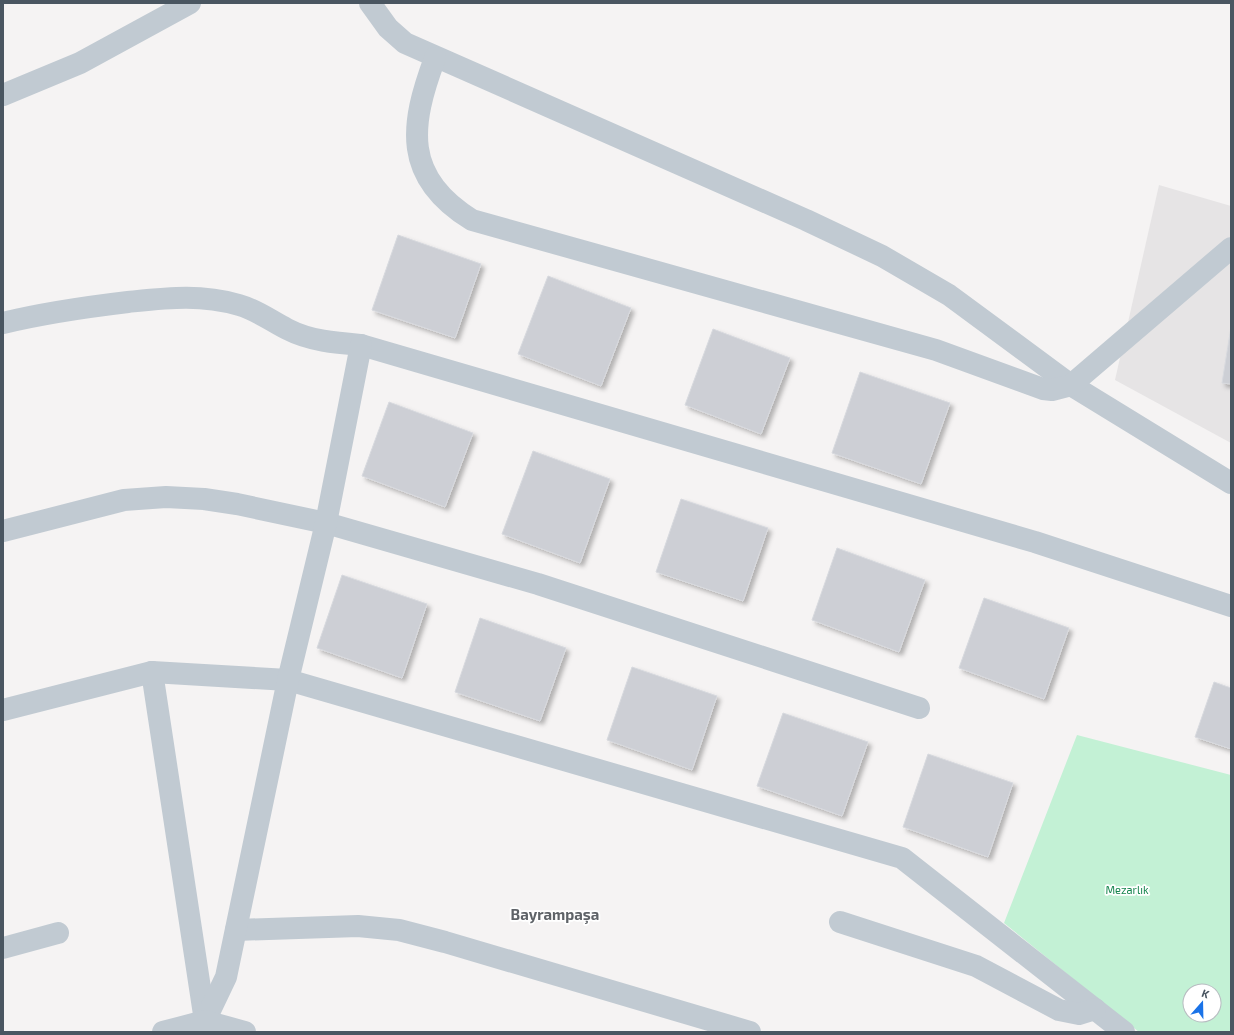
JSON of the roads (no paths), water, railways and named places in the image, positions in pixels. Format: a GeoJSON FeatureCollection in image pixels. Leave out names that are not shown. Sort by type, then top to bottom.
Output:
{"type":"FeatureCollection","features":[{"type":"Feature","properties":{"kind":"street"},"geometry":{"type":"LineString","coordinates":[[3,96],[80,62],[190,3]]}},
{"type":"Feature","properties":{"kind":"street"},"geometry":{"type":"LineString","coordinates":[[370,3],[388,28],[405,43],[435,58],[806,220],[882,256],[949,295],[1070,385],[1231,483]]}},
{"type":"Feature","properties":{"kind":"street"},"geometry":{"type":"LineString","coordinates":[[435,58],[419,108],[416,131],[420,158],[425,171],[440,194],[449,204],[472,220],[936,350],[1038,388],[1052,390],[1070,385],[1231,248]]}},
{"type":"Feature","properties":{"kind":"street"},"geometry":{"type":"LineString","coordinates":[[3,324],[41,314],[78,309],[190,297],[216,299],[241,305],[264,314],[287,329],[306,337],[329,343],[361,345],[1035,542],[1231,606]]}},
{"type":"Feature","properties":{"kind":"street"},"geometry":{"type":"LineString","coordinates":[[205,1021],[226,977],[288,680],[326,523],[361,345]]}},
{"type":"Feature","properties":{"kind":"street"},"geometry":{"type":"LineString","coordinates":[[3,531],[124,500],[166,497],[204,499],[230,503],[326,523],[538,584],[919,708]]}},
{"type":"Feature","properties":{"kind":"street"},"geometry":{"type":"LineString","coordinates":[[152,672],[205,1021]]}},
{"type":"Feature","properties":{"kind":"street"},"geometry":{"type":"LineString","coordinates":[[3,710],[152,672],[288,680],[902,858],[1124,1032]]}},
{"type":"Feature","properties":{"kind":"street"},"geometry":{"type":"LineString","coordinates":[[840,922],[976,966],[1059,1010],[1079,1014],[1095,1009]]}},
{"type":"Feature","properties":{"kind":"street"},"geometry":{"type":"LineString","coordinates":[[236,930],[358,926],[399,930],[445,942],[750,1032]]}},
{"type":"Feature","properties":{"kind":"street"},"geometry":{"type":"LineString","coordinates":[[3,948],[58,933]]}},
{"type":"Feature","properties":{"kind":"street"},"geometry":{"type":"LineString","coordinates":[[163,1032],[205,1021],[244,1032]]}},
{"type":"Feature","properties":{"kind":"district","name":"Bayrampaşa"},"geometry":{"type":"Point","coordinates":[555,915]}},
{"type":"Feature","properties":{"kind":"park label","name":"Mezarlık"},"geometry":{"type":"Point","coordinates":[1127,890]}}]}
